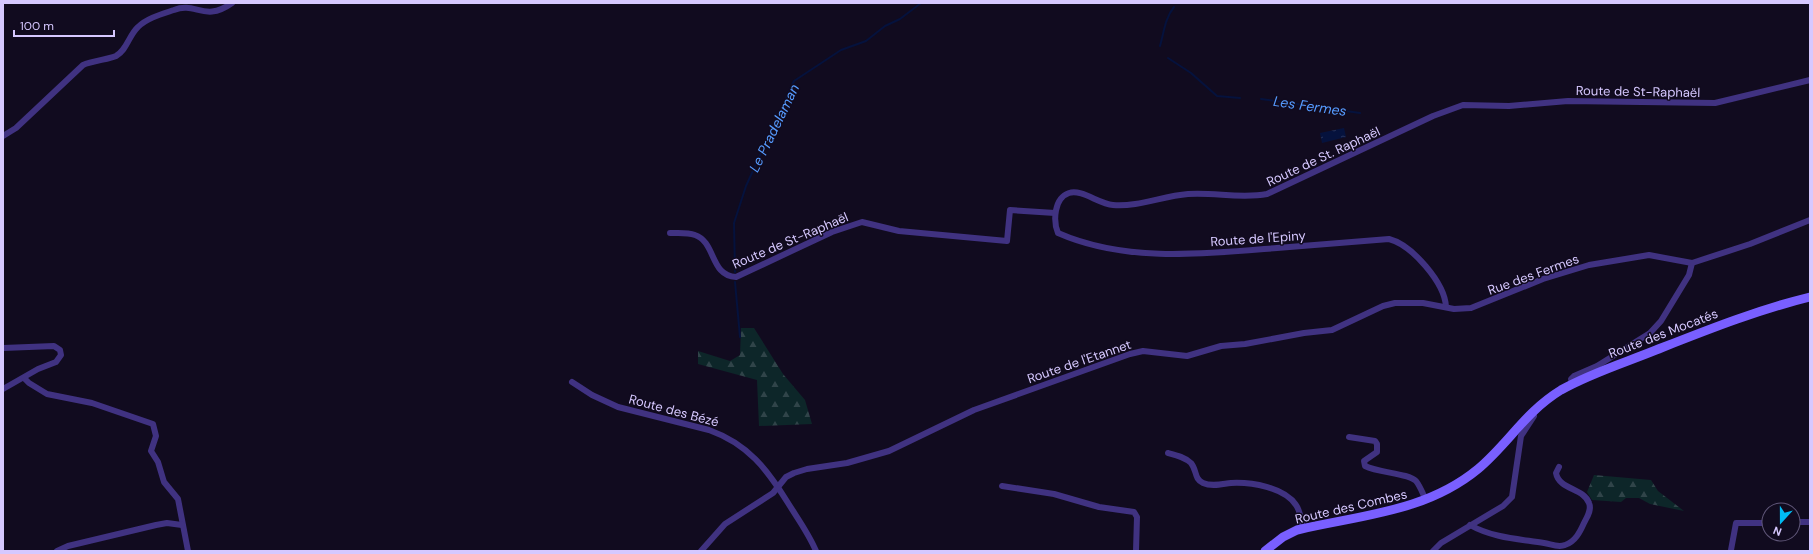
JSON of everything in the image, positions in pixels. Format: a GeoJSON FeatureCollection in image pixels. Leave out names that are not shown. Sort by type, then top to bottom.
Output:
{"type":"FeatureCollection","features":[{"type":"Feature","properties":{"kind":"street"},"geometry":{"type":"LineString","coordinates":[[3,136],[16,128],[83,64],[116,56],[124,49],[137,27],[158,15],[177,8],[194,9],[208,13],[219,11],[232,3]]}},
{"type":"Feature","properties":{"kind":"street","name":"Route de St-Raphaël"},"geometry":{"type":"LineString","coordinates":[[1463,105],[1509,106],[1568,101],[1715,103],[1810,80]]}},
{"type":"Feature","properties":{"kind":"street","name":"Route de St. Raphaël"},"geometry":{"type":"LineString","coordinates":[[1055,213],[1061,198],[1070,193],[1082,194],[1113,205],[1144,204],[1188,194],[1256,196],[1267,194],[1434,116],[1463,105]]}},
{"type":"Feature","properties":{"kind":"street","name":"Route de St-Raphaël"},"geometry":{"type":"LineString","coordinates":[[670,232],[689,233],[700,238],[705,242],[720,270],[728,276],[736,277],[832,232],[862,222],[899,231],[1007,241],[1010,210],[1055,213]]}},
{"type":"Feature","properties":{"kind":"street","name":"Route de l'Epiny"},"geometry":{"type":"LineString","coordinates":[[1055,213],[1055,226],[1058,233],[1073,240],[1126,251],[1164,255],[1234,252],[1389,239],[1406,246],[1425,267],[1444,293],[1446,307]]}},
{"type":"Feature","properties":{"kind":"street"},"geometry":{"type":"LineString","coordinates":[[1572,384],[1571,382],[1574,376],[1597,366],[1612,355],[1630,347],[1650,333],[1661,321],[1689,274],[1692,263],[1750,244],[1810,220]]}},
{"type":"Feature","properties":{"kind":"street","name":"Rue des Fermes"},"geometry":{"type":"LineString","coordinates":[[1446,307],[1471,308],[1570,270],[1642,255],[1662,256],[1692,263]]}},
{"type":"Feature","properties":{"kind":"street","name":"Route des Mocatés"},"geometry":{"type":"LineString","coordinates":[[1534,410],[1572,384],[1740,318],[1810,297]]}},
{"type":"Feature","properties":{"kind":"street","name":"Route de l'Etannet"},"geometry":{"type":"LineString","coordinates":[[700,551],[726,524],[768,497],[786,477],[794,473],[807,469],[846,463],[890,451],[974,410],[1130,354],[1143,351],[1187,356],[1221,346],[1245,344],[1332,330],[1383,306],[1395,303],[1423,303],[1446,307]]}},
{"type":"Feature","properties":{"kind":"street"},"geometry":{"type":"LineString","coordinates":[[3,348],[54,346],[60,350],[61,355],[56,362],[38,369],[3,389]]}},
{"type":"Feature","properties":{"kind":"street"},"geometry":{"type":"LineString","coordinates":[[24,378],[29,383],[47,394],[92,403],[153,424],[156,436],[150,451],[158,462],[164,482],[178,499],[188,551]]}},
{"type":"Feature","properties":{"kind":"street","name":"Route des Bézé"},"geometry":{"type":"LineString","coordinates":[[572,382],[592,395],[618,407],[682,422],[722,435],[758,461],[773,477],[806,530],[816,551]]}},
{"type":"Feature","properties":{"kind":"street"},"geometry":{"type":"LineString","coordinates":[[1433,551],[1441,543],[1511,500],[1519,460],[1520,442],[1525,429],[1534,416],[1534,410]]}},
{"type":"Feature","properties":{"kind":"street","name":"Route des Combes"},"geometry":{"type":"LineString","coordinates":[[1265,551],[1282,537],[1303,529],[1393,511],[1426,500],[1449,488],[1478,469],[1498,450],[1534,410]]}},
{"type":"Feature","properties":{"kind":"street"},"geometry":{"type":"LineString","coordinates":[[1349,437],[1375,441],[1377,444],[1377,452],[1366,458],[1364,461],[1365,466],[1378,472],[1410,477],[1418,484],[1426,500]]}},
{"type":"Feature","properties":{"kind":"street"},"geometry":{"type":"LineString","coordinates":[[1168,453],[1188,461],[1194,469],[1197,478],[1204,483],[1215,485],[1244,483],[1282,493],[1297,507],[1303,529]]}},
{"type":"Feature","properties":{"kind":"street"},"geometry":{"type":"LineString","coordinates":[[1470,525],[1492,534],[1518,540],[1558,546],[1571,542],[1579,533],[1588,515],[1590,503],[1584,497],[1559,480],[1556,474],[1559,467]]}},
{"type":"Feature","properties":{"kind":"street"},"geometry":{"type":"LineString","coordinates":[[1002,486],[1054,494],[1099,507],[1134,512],[1137,518],[1136,551]]}},
{"type":"Feature","properties":{"kind":"street"},"geometry":{"type":"LineString","coordinates":[[57,551],[68,546],[156,525],[167,523],[182,525]]}},
{"type":"Feature","properties":{"kind":"street"},"geometry":{"type":"LineString","coordinates":[[1731,550],[1736,523],[1761,523]]}},
{"type":"Feature","properties":{"kind":"green space"},"geometry":{"type":"Polygon","coordinates":[[[741,328],[754,328],[783,374],[805,400],[812,424],[759,426],[757,380],[698,364],[698,351],[730,361],[740,355],[741,328]]]}},
{"type":"Feature","properties":{"kind":"green space"},"geometry":{"type":"Polygon","coordinates":[[[1594,475],[1651,480],[1658,491],[1684,511],[1650,504],[1639,498],[1626,498],[1621,502],[1592,500],[1587,492],[1594,475]]]}},
{"type":"Feature","properties":{"kind":"water"},"geometry":{"type":"Polygon","coordinates":[[[1344,128],[1346,137],[1322,143],[1320,133],[1344,128]]]}},
{"type":"Feature","properties":{"kind":"waterway","name":"Le Pradelaman"},"geometry":{"type":"LineString","coordinates":[[735,272],[734,223],[746,186],[794,81],[841,50],[866,41],[885,26],[900,19],[921,3]]}},
{"type":"Feature","properties":{"kind":"waterway","name":"Les Fermes"},"geometry":{"type":"LineString","coordinates":[[1160,46],[1167,20],[1174,7]]}},
{"type":"Feature","properties":{"kind":"waterway","name":"Les Fermes"},"geometry":{"type":"LineString","coordinates":[[1168,58],[1191,73],[1217,96],[1240,98]]}},
{"type":"Feature","properties":{"kind":"waterway","name":"Les Fermes"},"geometry":{"type":"LineString","coordinates":[[1261,99],[1360,113]]}},
{"type":"Feature","properties":{"kind":"waterway","name":"Le Pradelaman"},"geometry":{"type":"LineString","coordinates":[[735,282],[740,337]]}}]}
